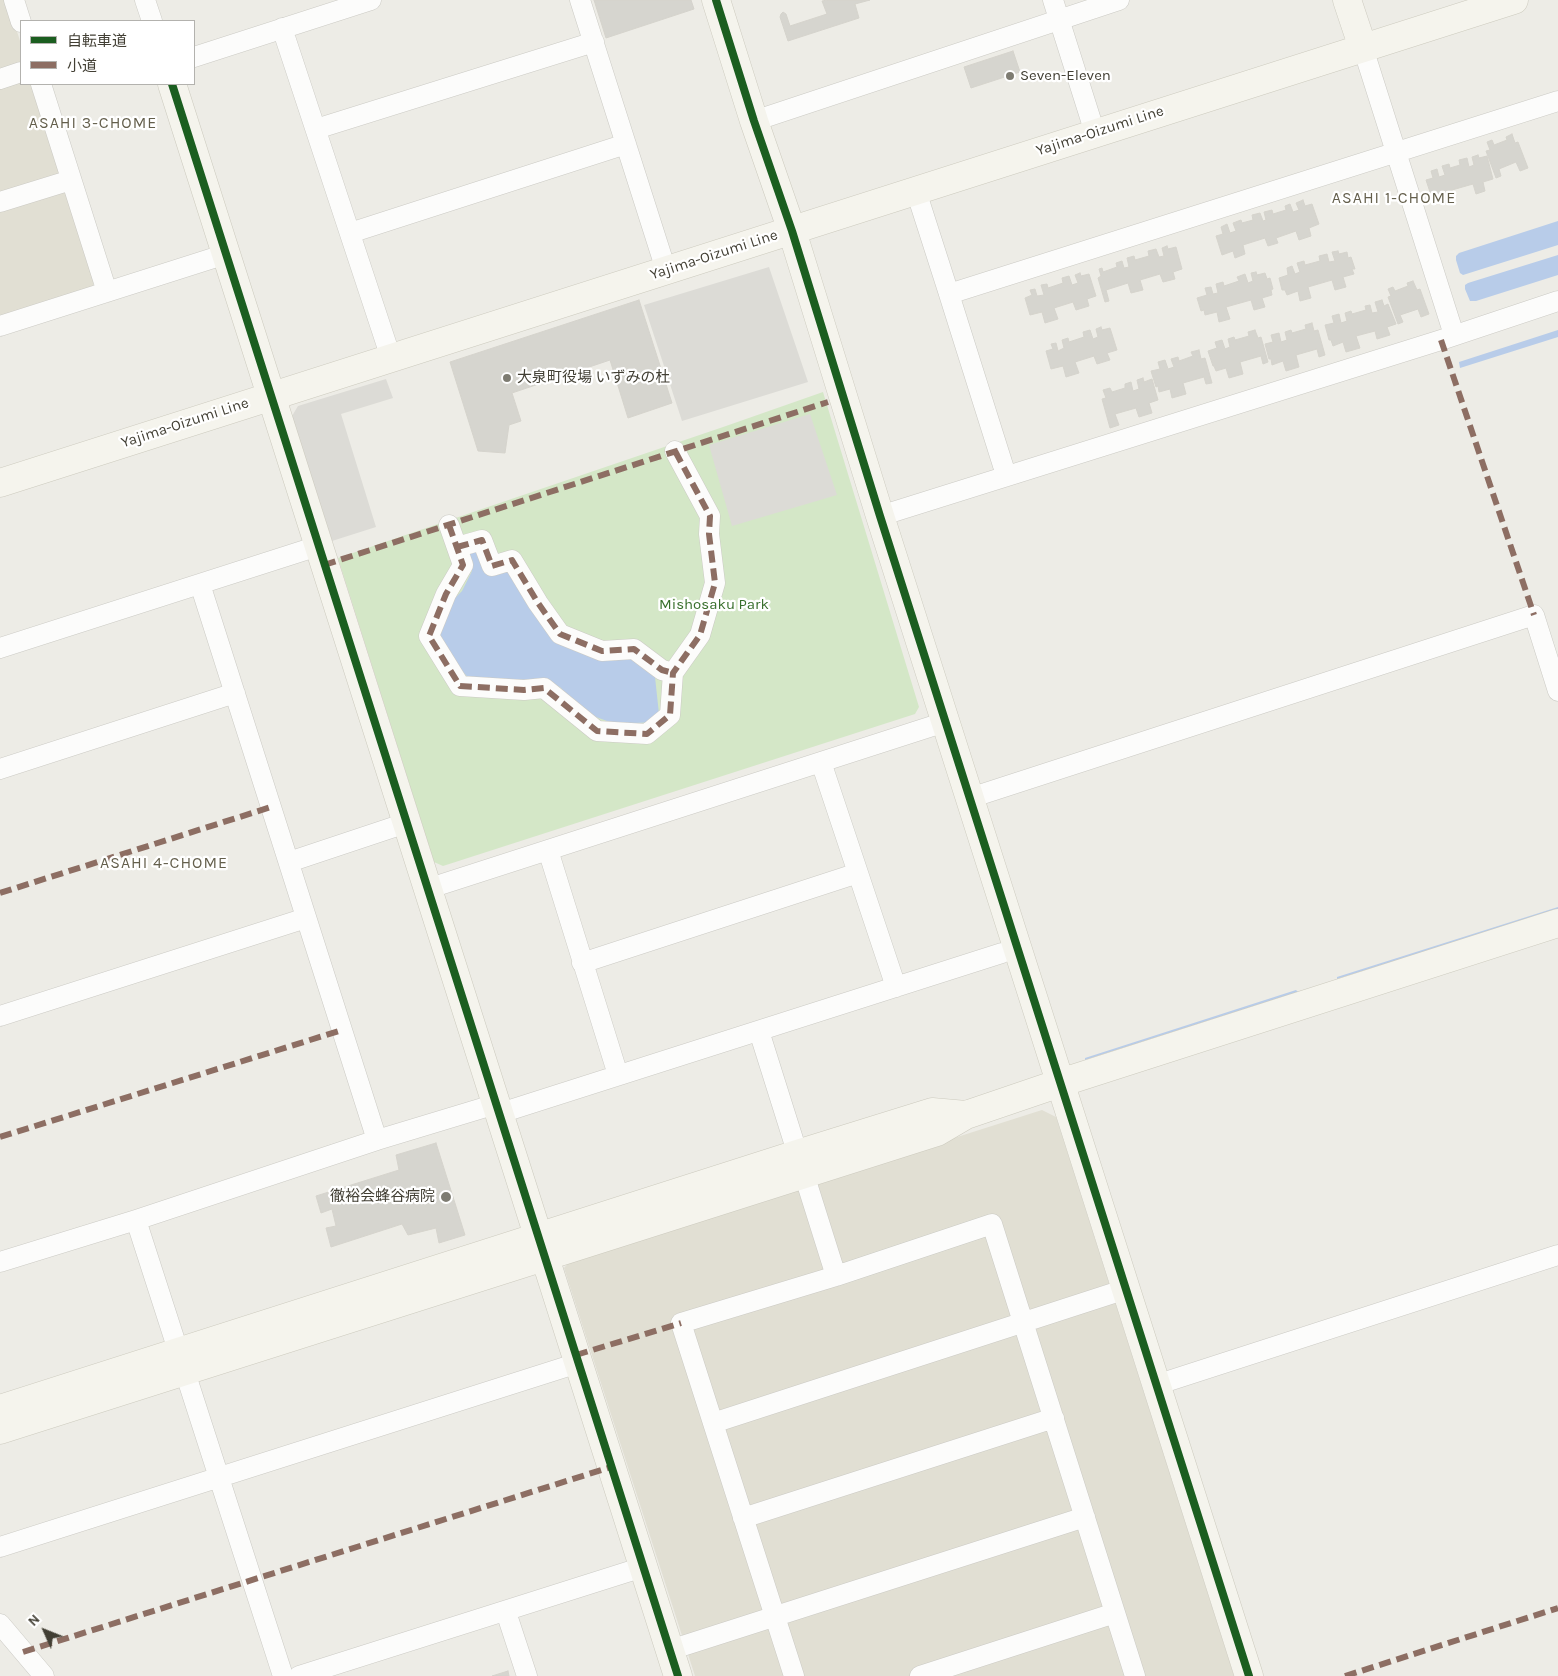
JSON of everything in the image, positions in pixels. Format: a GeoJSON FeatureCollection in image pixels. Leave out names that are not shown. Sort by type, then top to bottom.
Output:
{"type":"FeatureCollection","features":[{"type":"Feature","properties":{"kind":"street"},"geometry":{"type":"LineString","coordinates":[[14,0],[20,20]]}},
{"type":"Feature","properties":{"kind":"street"},"geometry":{"type":"LineString","coordinates":[[146,0],[152,20]]}},
{"type":"Feature","properties":{"kind":"street"},"geometry":{"type":"LineString","coordinates":[[195,57],[371,0]]}},
{"type":"Feature","properties":{"kind":"street"},"geometry":{"type":"LineString","coordinates":[[580,0],[666,270]]}},
{"type":"Feature","properties":{"kind":"street"},"geometry":{"type":"LineString","coordinates":[[716,0],[754,121],[792,231],[945,722],[1249,1676]]}},
{"type":"Feature","properties":{"kind":"street"},"geometry":{"type":"LineString","coordinates":[[1053,0],[1095,133]]}},
{"type":"Feature","properties":{"kind":"street"},"geometry":{"type":"LineString","coordinates":[[754,121],[1119,0]]}},
{"type":"Feature","properties":{"kind":"street"},"geometry":{"type":"LineString","coordinates":[[1347,0],[1454,334]]}},
{"type":"Feature","properties":{"kind":"street","name":"Yajima-Oizumi Line"},"geometry":{"type":"LineString","coordinates":[[0,483],[1514,0]]}},
{"type":"Feature","properties":{"kind":"street"},"geometry":{"type":"LineString","coordinates":[[282,28],[391,358]]}},
{"type":"Feature","properties":{"kind":"street"},"geometry":{"type":"LineString","coordinates":[[316,129],[594,42]]}},
{"type":"Feature","properties":{"kind":"street"},"geometry":{"type":"LineString","coordinates":[[0,79],[20,72]]}},
{"type":"Feature","properties":{"kind":"street"},"geometry":{"type":"LineString","coordinates":[[41,85],[107,292]]}},
{"type":"Feature","properties":{"kind":"street"},"geometry":{"type":"LineString","coordinates":[[172,85],[427,889],[503,1107],[541,1247],[678,1676]]}},
{"type":"Feature","properties":{"kind":"street"},"geometry":{"type":"LineString","coordinates":[[949,294],[1558,101]]}},
{"type":"Feature","properties":{"kind":"street"},"geometry":{"type":"LineString","coordinates":[[350,233],[626,144]]}},
{"type":"Feature","properties":{"kind":"street"},"geometry":{"type":"LineString","coordinates":[[0,202],[71,180]]}},
{"type":"Feature","properties":{"kind":"street"},"geometry":{"type":"LineString","coordinates":[[916,192],[1006,475]]}},
{"type":"Feature","properties":{"kind":"street"},"geometry":{"type":"LineString","coordinates":[[0,326],[226,254]]}},
{"type":"Feature","properties":{"kind":"street"},"geometry":{"type":"LineString","coordinates":[[880,516],[1558,301]]}},
{"type":"Feature","properties":{"kind":"street"},"geometry":{"type":"LineString","coordinates":[[449,525],[463,565],[446,594],[429,636],[460,686],[524,690],[544,688],[597,731],[647,734],[670,715],[673,673],[700,635],[716,583],[709,534],[710,516],[675,452]]}},
{"type":"Feature","properties":{"kind":"street"},"geometry":{"type":"LineString","coordinates":[[457,547],[482,540],[492,566],[512,560],[538,603],[560,634],[602,651],[634,649],[662,670],[673,673]]}},
{"type":"Feature","properties":{"kind":"street"},"geometry":{"type":"LineString","coordinates":[[0,648],[318,546]]}},
{"type":"Feature","properties":{"kind":"street"},"geometry":{"type":"LineString","coordinates":[[200,584],[377,1140]]}},
{"type":"Feature","properties":{"kind":"street"},"geometry":{"type":"LineString","coordinates":[[970,798],[1534,615],[1558,691]]}},
{"type":"Feature","properties":{"kind":"street"},"geometry":{"type":"LineString","coordinates":[[0,768],[235,693]]}},
{"type":"Feature","properties":{"kind":"street"},"geometry":{"type":"LineString","coordinates":[[427,889],[945,722]]}},
{"type":"Feature","properties":{"kind":"street"},"geometry":{"type":"LineString","coordinates":[[821,762],[896,987]]}},
{"type":"Feature","properties":{"kind":"street"},"geometry":{"type":"LineString","coordinates":[[289,862],[406,823]]}},
{"type":"Feature","properties":{"kind":"street"},"geometry":{"type":"LineString","coordinates":[[548,850],[618,1075]]}},
{"type":"Feature","properties":{"kind":"street"},"geometry":{"type":"LineString","coordinates":[[582,963],[858,874]]}},
{"type":"Feature","properties":{"kind":"street"},"geometry":{"type":"LineString","coordinates":[[0,1016],[306,918]]}},
{"type":"Feature","properties":{"kind":"street"},"geometry":{"type":"LineString","coordinates":[[0,1430],[181,1362],[800,1164],[937,1132],[966,1115],[1060,1083],[1558,923]]}},
{"type":"Feature","properties":{"kind":"street"},"geometry":{"type":"LineString","coordinates":[[0,1262],[136,1220],[377,1140],[618,1075],[1002,953]]}},
{"type":"Feature","properties":{"kind":"street"},"geometry":{"type":"LineString","coordinates":[[759,1031],[836,1276]]}},
{"type":"Feature","properties":{"kind":"street"},"geometry":{"type":"LineString","coordinates":[[136,1220],[283,1676]]}},
{"type":"Feature","properties":{"kind":"street"},"geometry":{"type":"LineString","coordinates":[[794,1676],[682,1323],[836,1276],[992,1224],[1135,1676]]}},
{"type":"Feature","properties":{"kind":"street"},"geometry":{"type":"LineString","coordinates":[[1156,1385],[1558,1255]]}},
{"type":"Feature","properties":{"kind":"street"},"geometry":{"type":"LineString","coordinates":[[713,1423],[1126,1289]]}},
{"type":"Feature","properties":{"kind":"street"},"geometry":{"type":"LineString","coordinates":[[0,1409],[181,1362]]}},
{"type":"Feature","properties":{"kind":"street"},"geometry":{"type":"LineString","coordinates":[[0,1547],[578,1363]]}},
{"type":"Feature","properties":{"kind":"street"},"geometry":{"type":"LineString","coordinates":[[743,1518],[1054,1418]]}},
{"type":"Feature","properties":{"kind":"street"},"geometry":{"type":"LineString","coordinates":[[670,1650],[1085,1517]]}},
{"type":"Feature","properties":{"kind":"street"},"geometry":{"type":"LineString","coordinates":[[299,1676],[506,1612],[643,1567]]}},
{"type":"Feature","properties":{"kind":"street"},"geometry":{"type":"LineString","coordinates":[[506,1612],[527,1676]]}},
{"type":"Feature","properties":{"kind":"street"},"geometry":{"type":"LineString","coordinates":[[920,1676],[1115,1613]]}},
{"type":"Feature","properties":{"kind":"street"},"geometry":{"type":"LineString","coordinates":[[0,1624],[44,1676]]}},
{"type":"Feature","properties":{"kind":"shaded area"},"geometry":{"type":"Polygon","coordinates":[[[0,0],[7,0],[20,41],[20,85],[34,85],[96,278],[92,288],[0,317],[0,0]]]}},
{"type":"Feature","properties":{"kind":"shaded area"},"geometry":{"type":"Polygon","coordinates":[[[769,267],[808,382],[682,421],[644,305],[769,267]]]}},
{"type":"Feature","properties":{"kind":"shaded area"},"geometry":{"type":"Polygon","coordinates":[[[386,379],[393,398],[341,414],[376,527],[332,541],[292,416],[298,406],[386,379]]]}},
{"type":"Feature","properties":{"kind":"shaded area"},"geometry":{"type":"Polygon","coordinates":[[[810,414],[837,495],[732,526],[709,445],[810,414]]]}},
{"type":"Feature","properties":{"kind":"shaded area"},"geometry":{"type":"Polygon","coordinates":[[[1042,1110],[1056,1117],[1234,1676],[695,1676],[564,1268],[571,1260],[1042,1110]]]}},
{"type":"Feature","properties":{"kind":"green space","name":"Mishosaku Park"},"geometry":{"type":"Polygon","coordinates":[[[823,392],[919,707],[915,714],[443,866],[434,862],[338,558],[823,392]]]}},
{"type":"Feature","properties":{"kind":"water"},"geometry":{"type":"Polygon","coordinates":[[[1558,221],[1558,245],[1463,275],[1460,273],[1456,260],[1456,256],[1459,253],[1558,221]]]}},
{"type":"Feature","properties":{"kind":"water"},"geometry":{"type":"Polygon","coordinates":[[[1558,255],[1558,275],[1476,301],[1470,301],[1465,289],[1465,285],[1468,283],[1558,255]]]}},
{"type":"Feature","properties":{"kind":"water"},"geometry":{"type":"Polygon","coordinates":[[[1558,330],[1558,337],[1460,368],[1459,362],[1558,330]]]}},
{"type":"Feature","properties":{"kind":"water"},"geometry":{"type":"Polygon","coordinates":[[[481,547],[512,564],[555,638],[632,656],[655,677],[659,714],[655,722],[615,724],[580,711],[560,687],[535,679],[505,685],[469,678],[447,657],[440,635],[447,606],[462,591],[472,571],[465,553],[481,547]]]}},
{"type":"Feature","properties":{"kind":"water"},"geometry":{"type":"Polygon","coordinates":[[[1558,907],[1558,910],[1337,979],[1337,977],[1558,907]]]}},
{"type":"Feature","properties":{"kind":"water"},"geometry":{"type":"Polygon","coordinates":[[[1296,990],[1298,992],[1085,1060],[1085,1058],[1296,990]]]}},
{"type":"Feature","properties":{"kind":"building"},"geometry":{"type":"Polygon","coordinates":[[[594,0],[691,0],[694,9],[606,38],[594,0]]]}},
{"type":"Feature","properties":{"kind":"building"},"geometry":{"type":"Polygon","coordinates":[[[870,0],[855,4],[859,18],[788,41],[780,17],[781,14],[783,12],[786,14],[790,26],[827,14],[822,1],[870,0]]]}},
{"type":"Feature","properties":{"kind":"building"},"geometry":{"type":"Polygon","coordinates":[[[1013,51],[1020,72],[971,88],[964,67],[1013,51]]]}},
{"type":"Feature","properties":{"kind":"building"},"geometry":{"type":"Polygon","coordinates":[[[1512,134],[1515,143],[1518,142],[1528,168],[1520,171],[1516,162],[1499,169],[1501,176],[1496,178],[1486,151],[1490,150],[1487,142],[1492,140],[1494,145],[1507,140],[1506,137],[1512,134]]]}},
{"type":"Feature","properties":{"kind":"building"},"geometry":{"type":"Polygon","coordinates":[[[1478,155],[1479,158],[1487,156],[1493,179],[1483,182],[1485,191],[1476,194],[1473,184],[1452,190],[1455,201],[1446,204],[1443,194],[1432,198],[1426,180],[1433,178],[1431,171],[1437,169],[1439,177],[1445,175],[1442,166],[1449,164],[1450,168],[1460,165],[1459,160],[1467,158],[1469,167],[1474,165],[1472,157],[1478,155]]]}},
{"type":"Feature","properties":{"kind":"building"},"geometry":{"type":"Polygon","coordinates":[[[1303,200],[1305,206],[1312,204],[1319,224],[1309,228],[1311,236],[1299,240],[1296,231],[1276,238],[1278,243],[1268,246],[1265,238],[1243,245],[1245,254],[1235,258],[1233,251],[1222,255],[1216,236],[1223,234],[1221,227],[1227,224],[1230,233],[1236,231],[1233,223],[1241,220],[1242,223],[1253,220],[1252,215],[1260,213],[1263,221],[1266,220],[1264,212],[1272,210],[1273,214],[1286,210],[1285,206],[1290,204],[1293,212],[1299,210],[1296,203],[1303,200]]]}},
{"type":"Feature","properties":{"kind":"building"},"geometry":{"type":"Polygon","coordinates":[[[1167,246],[1168,249],[1176,247],[1182,269],[1173,272],[1175,279],[1163,282],[1160,274],[1140,280],[1143,290],[1131,293],[1128,283],[1106,290],[1109,301],[1105,302],[1098,278],[1101,276],[1099,269],[1102,268],[1103,272],[1117,267],[1116,263],[1122,261],[1124,268],[1129,267],[1127,258],[1134,256],[1135,260],[1149,256],[1148,251],[1156,249],[1159,257],[1164,256],[1162,248],[1167,246]]]}},
{"type":"Feature","properties":{"kind":"building"},"geometry":{"type":"Polygon","coordinates":[[[1338,251],[1339,254],[1347,252],[1348,258],[1351,257],[1355,269],[1352,269],[1354,274],[1343,277],[1346,287],[1335,290],[1332,280],[1308,287],[1311,298],[1300,301],[1298,291],[1287,295],[1285,290],[1282,290],[1279,278],[1288,275],[1287,268],[1292,266],[1295,274],[1300,272],[1297,263],[1304,261],[1305,265],[1320,261],[1319,256],[1327,254],[1329,262],[1335,261],[1332,252],[1338,251]]]}},
{"type":"Feature","properties":{"kind":"building"},"geometry":{"type":"Polygon","coordinates":[[[1256,272],[1257,275],[1265,273],[1267,279],[1270,278],[1273,289],[1271,290],[1272,295],[1262,298],[1265,307],[1254,310],[1251,300],[1226,307],[1230,319],[1219,322],[1217,312],[1205,315],[1204,310],[1201,311],[1197,298],[1207,295],[1205,288],[1211,287],[1213,294],[1218,293],[1216,284],[1223,282],[1224,286],[1239,281],[1237,277],[1245,274],[1248,283],[1253,281],[1251,273],[1256,272]]]}},
{"type":"Feature","properties":{"kind":"building"},"geometry":{"type":"Polygon","coordinates":[[[1080,273],[1081,276],[1089,274],[1096,296],[1087,299],[1089,306],[1076,310],[1073,302],[1054,308],[1058,319],[1045,323],[1042,312],[1030,315],[1025,298],[1032,295],[1030,290],[1035,289],[1037,296],[1044,295],[1041,285],[1047,284],[1048,288],[1063,283],[1062,278],[1069,276],[1072,285],[1078,283],[1075,275],[1080,273]]]}},
{"type":"Feature","properties":{"kind":"building"},"geometry":{"type":"Polygon","coordinates":[[[1413,281],[1417,290],[1420,289],[1429,314],[1421,317],[1418,309],[1400,315],[1403,322],[1398,324],[1388,297],[1391,296],[1388,289],[1393,287],[1395,291],[1408,286],[1407,283],[1413,281]]]}},
{"type":"Feature","properties":{"kind":"building","name":"大泉町役場 いずみの杜"},"geometry":{"type":"Polygon","coordinates":[[[639,300],[672,403],[628,418],[610,360],[512,393],[521,421],[509,425],[505,453],[478,451],[450,362],[639,300]]]}},
{"type":"Feature","properties":{"kind":"building"},"geometry":{"type":"Polygon","coordinates":[[[1382,300],[1384,306],[1388,304],[1396,324],[1387,327],[1390,335],[1377,339],[1375,331],[1356,336],[1360,348],[1346,352],[1343,342],[1333,346],[1331,340],[1329,340],[1325,325],[1334,323],[1332,316],[1339,314],[1341,323],[1347,321],[1345,313],[1351,311],[1352,314],[1366,310],[1365,306],[1370,305],[1372,313],[1378,312],[1375,302],[1382,300]]]}},
{"type":"Feature","properties":{"kind":"building"},"geometry":{"type":"Polygon","coordinates":[[[1312,323],[1314,331],[1318,330],[1325,355],[1319,357],[1317,349],[1296,355],[1299,367],[1286,371],[1283,361],[1272,365],[1265,344],[1273,342],[1271,335],[1279,333],[1281,342],[1287,340],[1285,332],[1291,330],[1292,333],[1306,329],[1305,325],[1312,323]]]}},
{"type":"Feature","properties":{"kind":"building"},"geometry":{"type":"Polygon","coordinates":[[[1101,327],[1102,330],[1110,328],[1117,350],[1107,353],[1110,360],[1097,364],[1094,356],[1075,362],[1079,373],[1066,377],[1063,366],[1051,369],[1046,351],[1053,349],[1051,344],[1056,343],[1058,351],[1064,348],[1062,340],[1068,338],[1069,342],[1084,337],[1083,332],[1090,330],[1093,339],[1098,337],[1096,329],[1101,327]]]}},
{"type":"Feature","properties":{"kind":"building"},"geometry":{"type":"Polygon","coordinates":[[[1255,330],[1258,338],[1261,337],[1268,362],[1263,364],[1261,356],[1240,362],[1243,374],[1229,378],[1226,368],[1216,371],[1208,351],[1217,348],[1215,342],[1222,340],[1225,349],[1230,347],[1228,339],[1234,337],[1235,340],[1249,336],[1248,332],[1255,330]]]}},
{"type":"Feature","properties":{"kind":"building"},"geometry":{"type":"Polygon","coordinates":[[[1199,350],[1201,359],[1205,358],[1212,383],[1206,384],[1204,377],[1183,383],[1186,394],[1172,398],[1170,389],[1159,392],[1151,371],[1160,369],[1158,362],[1165,360],[1168,369],[1174,367],[1171,359],[1178,357],[1179,361],[1193,356],[1191,352],[1199,350]]]}},
{"type":"Feature","properties":{"kind":"building"},"geometry":{"type":"Polygon","coordinates":[[[1143,378],[1144,382],[1152,379],[1158,400],[1149,403],[1152,413],[1139,417],[1136,408],[1115,414],[1119,425],[1110,428],[1102,399],[1106,398],[1103,390],[1110,388],[1112,392],[1125,388],[1125,384],[1131,382],[1133,391],[1139,389],[1137,380],[1143,378]]]}},
{"type":"Feature","properties":{"kind":"building"},"geometry":{"type":"Polygon","coordinates":[[[436,1143],[465,1235],[439,1243],[436,1228],[408,1235],[402,1224],[331,1247],[326,1228],[336,1226],[332,1209],[321,1213],[316,1196],[399,1170],[396,1155],[436,1143]]]}},
{"type":"Feature","properties":{"kind":"building"},"geometry":{"type":"Polygon","coordinates":[[[508,1671],[509,1676],[492,1676],[508,1671]]]}},
{"type":"Feature","properties":{"kind":"marked path"},"geometry":{"type":"LineString","coordinates":[[1441,340],[1534,615]]}},
{"type":"Feature","properties":{"kind":"marked path"},"geometry":{"type":"LineString","coordinates":[[324,565],[828,402]]}},
{"type":"Feature","properties":{"kind":"marked path"},"geometry":{"type":"LineString","coordinates":[[449,525],[463,565],[446,594],[429,636],[460,686],[524,690],[544,688],[597,731],[647,734],[670,715],[673,673],[700,635],[715,583],[709,534],[710,516],[675,451]]}},
{"type":"Feature","properties":{"kind":"marked path"},"geometry":{"type":"LineString","coordinates":[[457,547],[482,540],[492,566],[512,560],[538,603],[560,634],[602,651],[634,649],[662,670],[673,673]]}},
{"type":"Feature","properties":{"kind":"marked path"},"geometry":{"type":"LineString","coordinates":[[0,893],[271,807]]}},
{"type":"Feature","properties":{"kind":"marked path"},"geometry":{"type":"LineString","coordinates":[[0,1137],[342,1030]]}},
{"type":"Feature","properties":{"kind":"marked path"},"geometry":{"type":"LineString","coordinates":[[576,1355],[681,1323]]}},
{"type":"Feature","properties":{"kind":"marked path"},"geometry":{"type":"LineString","coordinates":[[23,1652],[611,1467]]}},
{"type":"Feature","properties":{"kind":"marked path"},"geometry":{"type":"LineString","coordinates":[[1345,1676],[1558,1608]]}},
{"type":"Feature","properties":{"kind":"cycle path"},"geometry":{"type":"LineString","coordinates":[[716,0],[754,121],[792,231],[880,516],[1249,1676]]}},
{"type":"Feature","properties":{"kind":"cycle path"},"geometry":{"type":"LineString","coordinates":[[172,85],[678,1676]]}},
{"type":"Feature","properties":{"kind":"place","name":"Seven-Eleven"},"geometry":{"type":"Point","coordinates":[1010,76]}},
{"type":"Feature","properties":{"kind":"place","name":"大泉町役場 いずみの杜"},"geometry":{"type":"Point","coordinates":[507,378]}},
{"type":"Feature","properties":{"kind":"place","name":"徹裕会蜂谷病院"},"geometry":{"type":"Point","coordinates":[446,1197]}},
{"type":"Feature","properties":{"kind":"district","name":"ASAHI 3-CHOME"},"geometry":{"type":"Point","coordinates":[93,123]}},
{"type":"Feature","properties":{"kind":"district","name":"ASAHI 1-CHOME"},"geometry":{"type":"Point","coordinates":[1394,198]}},
{"type":"Feature","properties":{"kind":"district","name":"ASAHI 4-CHOME"},"geometry":{"type":"Point","coordinates":[164,863]}}]}
